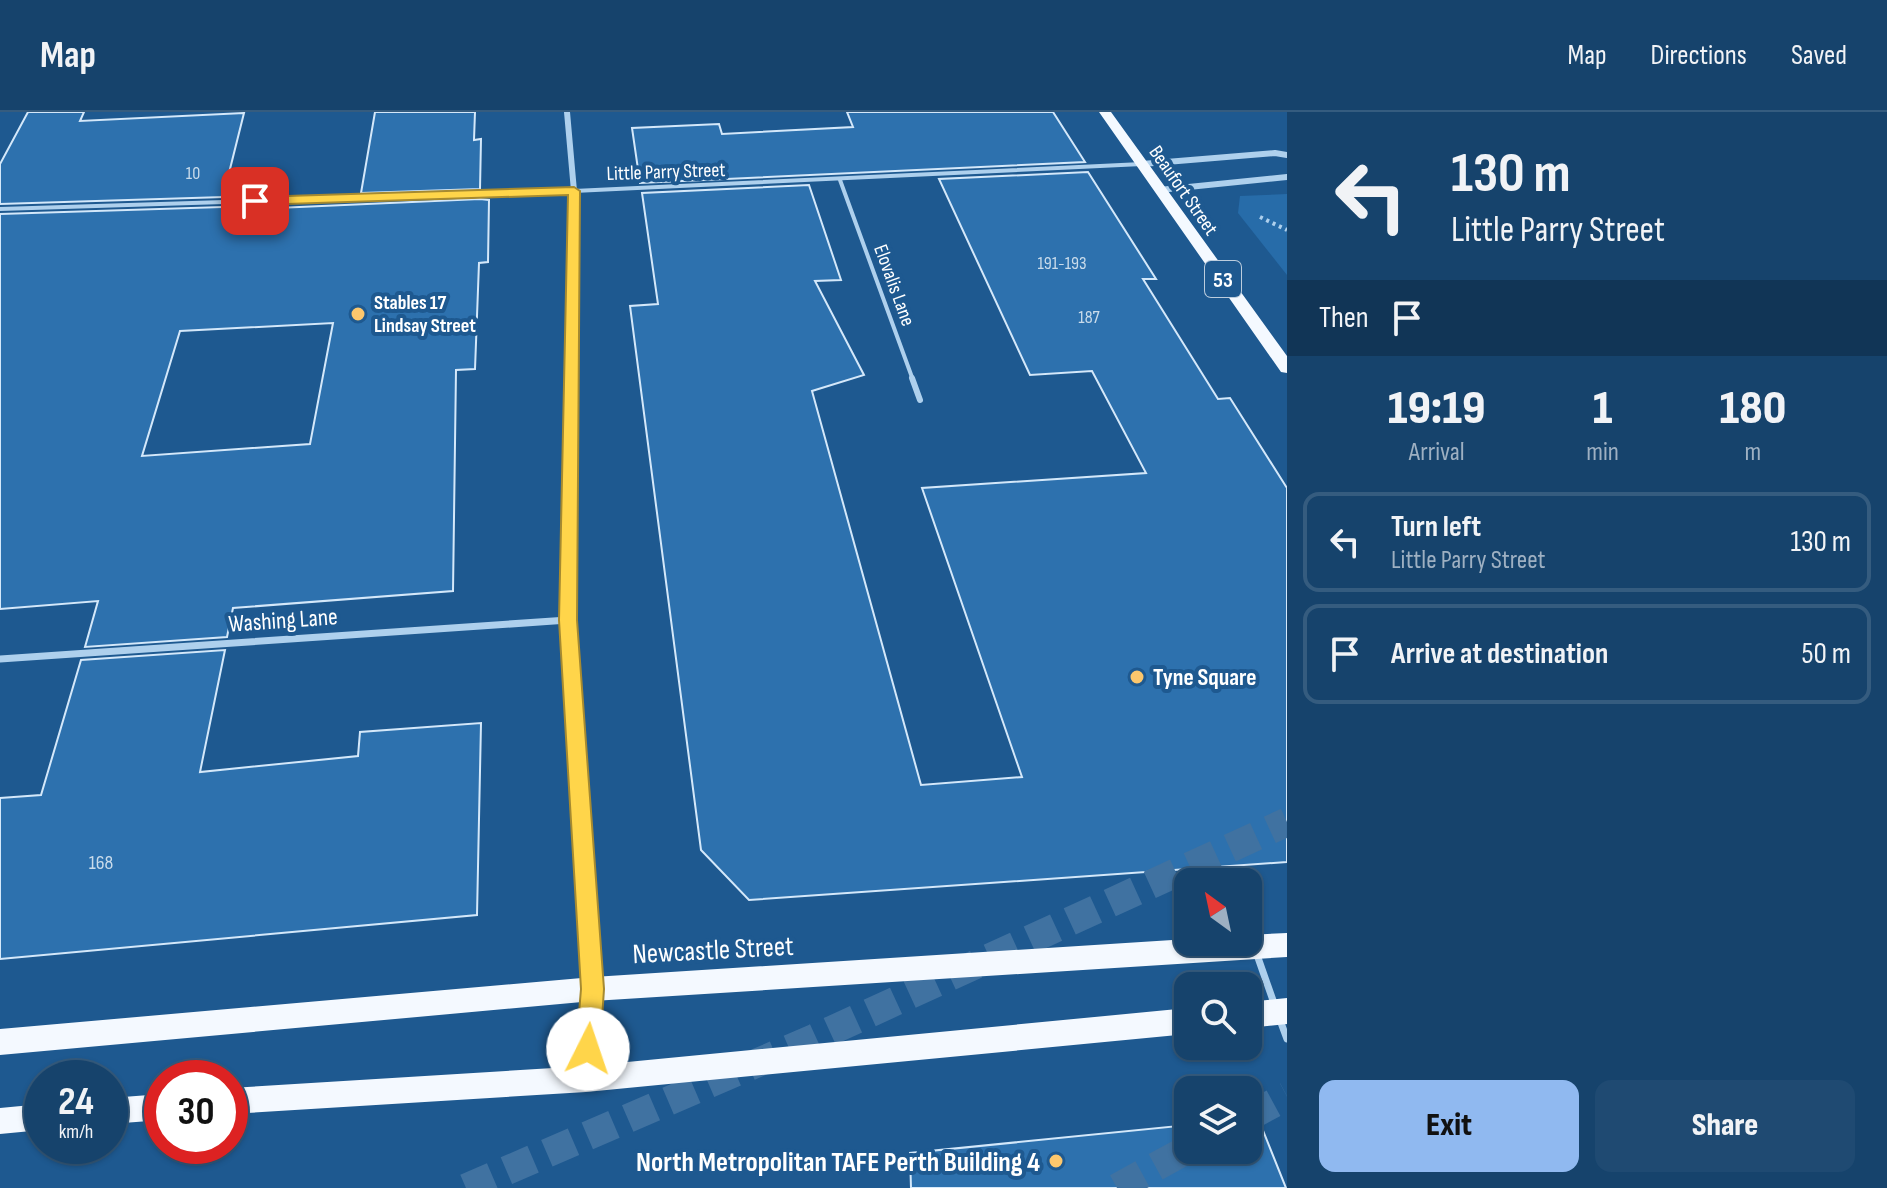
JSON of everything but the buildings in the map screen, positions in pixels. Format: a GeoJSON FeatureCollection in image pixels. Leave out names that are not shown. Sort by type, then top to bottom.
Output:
{"type":"FeatureCollection","features":[{"type":"Feature","properties":{"kind":"main road","name":"Beaufort Street"},"geometry":{"type":"LineString","coordinates":[[1105,112],[1287,368]]}},
{"type":"Feature","properties":{"kind":"main road","name":"Newcastle Street"},"geometry":{"type":"LineString","coordinates":[[1262,947],[1287,945]]}},
{"type":"Feature","properties":{"kind":"main road","name":"Newcastle Street"},"geometry":{"type":"LineString","coordinates":[[0,1042],[593,989],[1174,953]]}},
{"type":"Feature","properties":{"kind":"main road"},"geometry":{"type":"LineString","coordinates":[[1262,1014],[1282,1012]]}},
{"type":"Feature","properties":{"kind":"main road"},"geometry":{"type":"LineString","coordinates":[[248,1100],[586,1079],[1174,1022]]}},
{"type":"Feature","properties":{"kind":"main road"},"geometry":{"type":"LineString","coordinates":[[0,1121],[24,1119]]}},
{"type":"Feature","properties":{"kind":"street"},"geometry":{"type":"LineString","coordinates":[[567,112],[574,191],[568,620],[593,989],[586,1079]]}},
{"type":"Feature","properties":{"kind":"street"},"geometry":{"type":"LineString","coordinates":[[1142,164],[1275,153],[1287,155]]}},
{"type":"Feature","properties":{"kind":"street"},"geometry":{"type":"LineString","coordinates":[[1159,190],[1287,177]]}},
{"type":"Feature","properties":{"kind":"street","name":"Washing Lane"},"geometry":{"type":"LineString","coordinates":[[0,659],[568,620]]}},
{"type":"Feature","properties":{"kind":"lane","name":"Little Parry Street"},"geometry":{"type":"LineString","coordinates":[[0,209],[574,191],[1142,164]]}},
{"type":"Feature","properties":{"kind":"lane","name":"Elovalis Lane"},"geometry":{"type":"LineString","coordinates":[[840,180],[920,400]]}},
{"type":"Feature","properties":{"kind":"lane"},"geometry":{"type":"LineString","coordinates":[[1258,956],[1282,1012],[1287,1039]]}},
{"type":"Feature","properties":{"kind":"shaded area"},"geometry":{"type":"Polygon","coordinates":[[[1287,194],[1287,275],[1238,213],[1240,196],[1287,194]]]}},
{"type":"Feature","properties":{"kind":"tunnel"},"geometry":{"type":"LineString","coordinates":[[466,1188],[815,1038],[1287,822]]}},
{"type":"Feature","properties":{"kind":"tunnel"},"geometry":{"type":"LineString","coordinates":[[1262,1109],[1287,1096]]}},
{"type":"Feature","properties":{"kind":"tunnel"},"geometry":{"type":"LineString","coordinates":[[1117,1188],[1174,1157]]}},
{"type":"Feature","properties":{"kind":"place","name":"Stables 17 Lindsay Street"},"geometry":{"type":"Point","coordinates":[358,314]}},
{"type":"Feature","properties":{"kind":"place","name":"Tyne Square"},"geometry":{"type":"Point","coordinates":[1137,677]}},
{"type":"Feature","properties":{"kind":"place","name":"North Metropolitan TAFE Perth Building 4"},"geometry":{"type":"Point","coordinates":[1056,1161]}},
{"type":"Feature","properties":{"kind":"route"},"geometry":{"type":"LineString","coordinates":[[255,201],[574,191],[568,620],[593,989],[588,1049]]}}]}
